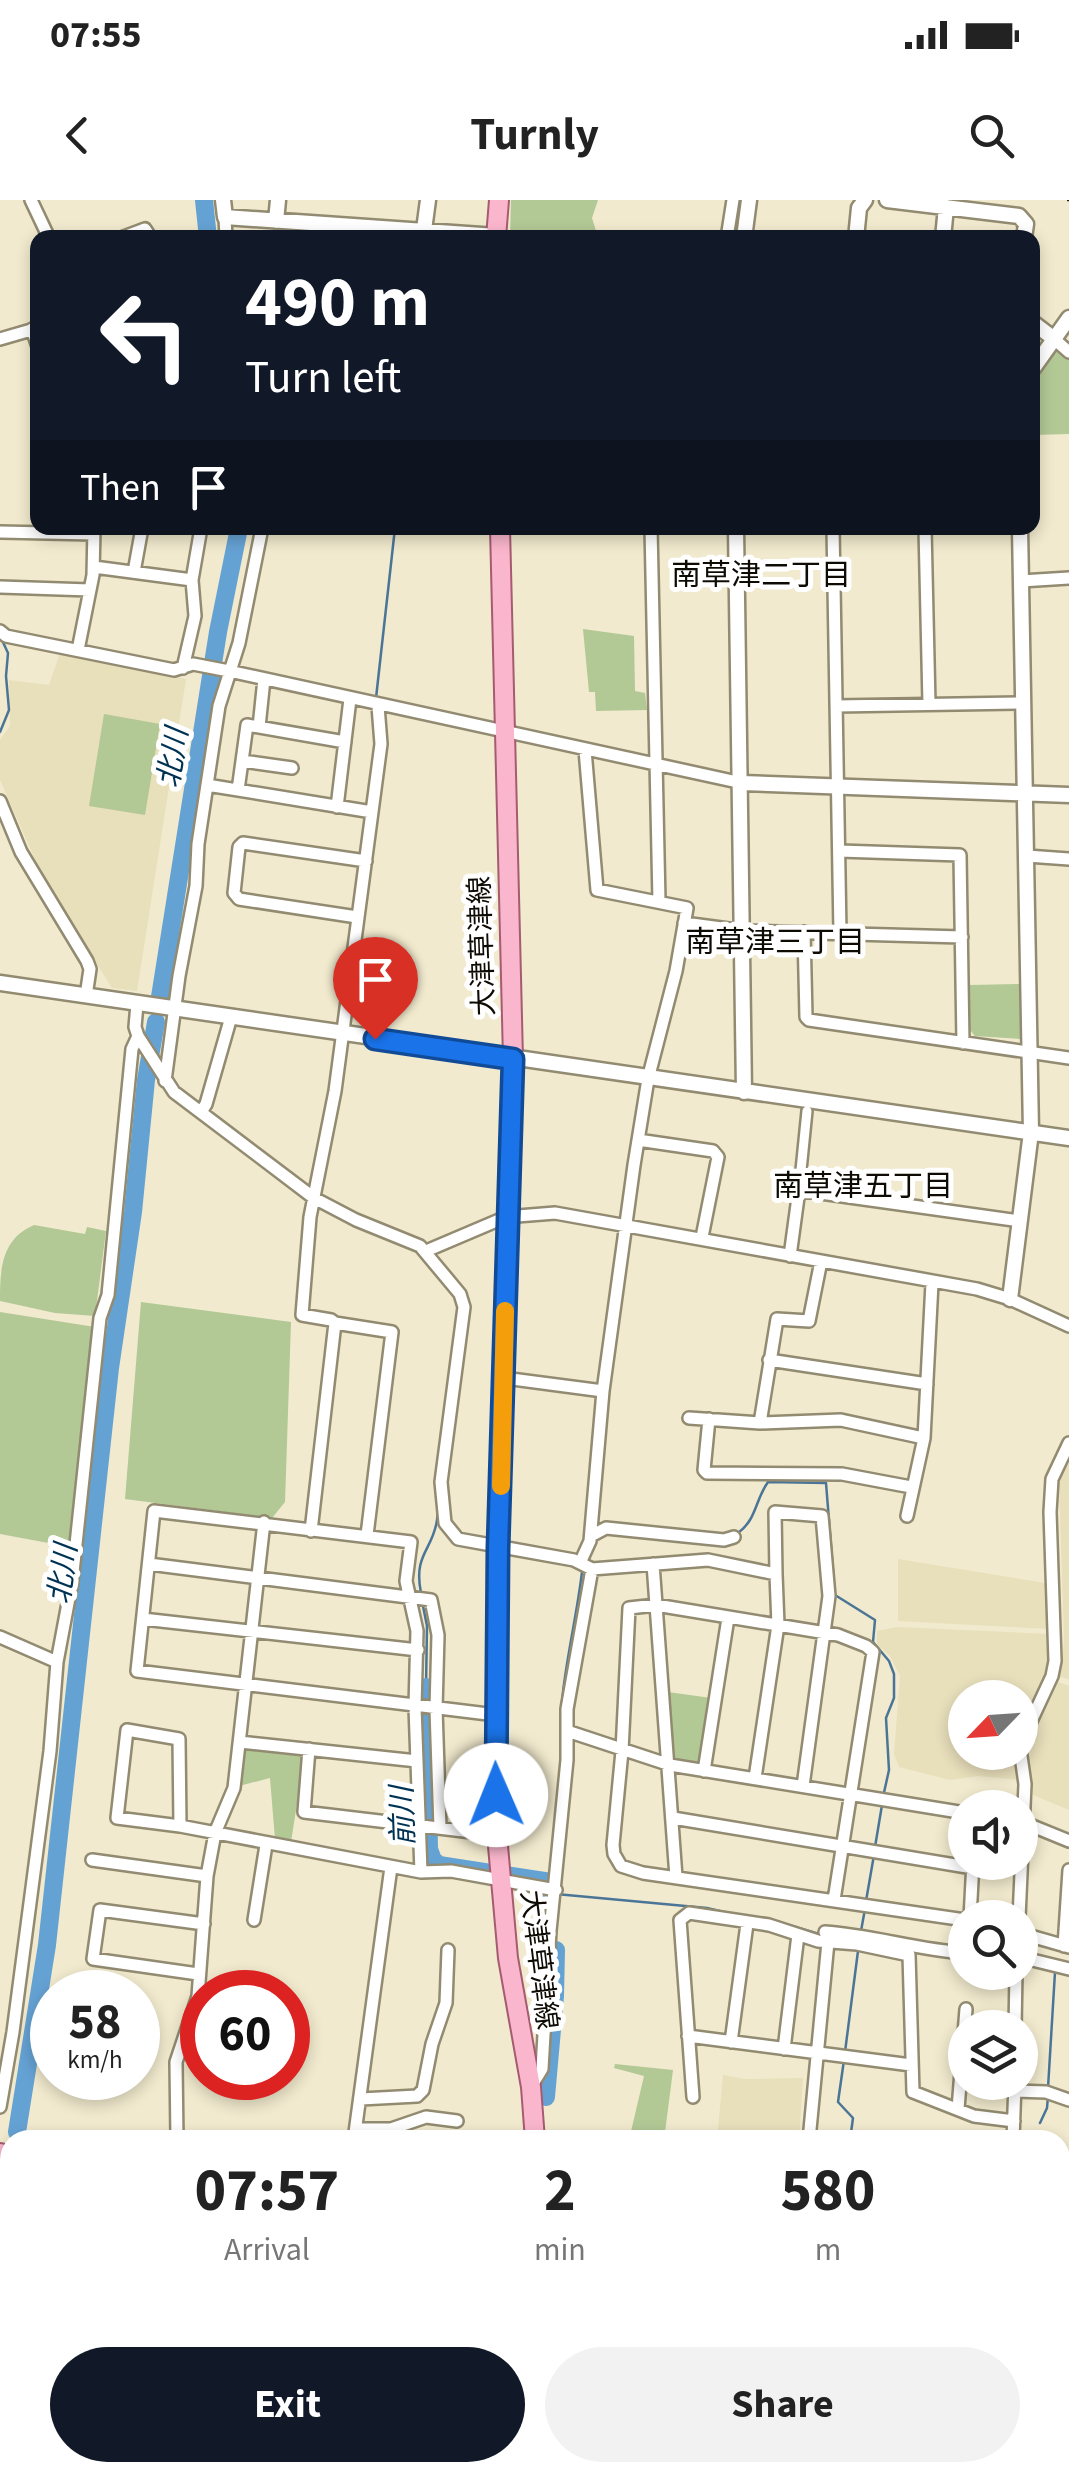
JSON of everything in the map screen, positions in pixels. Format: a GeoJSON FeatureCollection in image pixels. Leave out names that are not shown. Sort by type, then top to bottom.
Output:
{"type":"FeatureCollection","features":[{"type":"Feature","properties":{"kind":"main road"},"geometry":{"type":"LineString","coordinates":[[497,230],[499,200]]}},
{"type":"Feature","properties":{"kind":"main road","name":"大津草津線"},"geometry":{"type":"LineString","coordinates":[[500,535],[513,1059],[498,1548],[497,1834],[508,1958],[531,2087],[534,2130]]}},
{"type":"Feature","properties":{"kind":"street"},"geometry":{"type":"LineString","coordinates":[[31,200],[45,230]]}},
{"type":"Feature","properties":{"kind":"street"},"geometry":{"type":"LineString","coordinates":[[223,200],[226,230]]}},
{"type":"Feature","properties":{"kind":"street"},"geometry":{"type":"LineString","coordinates":[[276,221],[278,200]]}},
{"type":"Feature","properties":{"kind":"street"},"geometry":{"type":"LineString","coordinates":[[225,217],[424,230],[428,200]]}},
{"type":"Feature","properties":{"kind":"street"},"geometry":{"type":"LineString","coordinates":[[728,230],[733,200]]}},
{"type":"Feature","properties":{"kind":"street"},"geometry":{"type":"LineString","coordinates":[[745,230],[749,200]]}},
{"type":"Feature","properties":{"kind":"street"},"geometry":{"type":"LineString","coordinates":[[887,200],[1019,216],[1026,224],[1025,230]]}},
{"type":"Feature","properties":{"kind":"street"},"geometry":{"type":"LineString","coordinates":[[857,230],[862,201]]}},
{"type":"Feature","properties":{"kind":"street"},"geometry":{"type":"LineString","coordinates":[[944,230],[946,207]]}},
{"type":"Feature","properties":{"kind":"street"},"geometry":{"type":"LineString","coordinates":[[1040,358],[1069,318]]}},
{"type":"Feature","properties":{"kind":"street"},"geometry":{"type":"LineString","coordinates":[[1040,328],[1069,352]]}},
{"type":"Feature","properties":{"kind":"street"},"geometry":{"type":"LineString","coordinates":[[0,339],[30,330]]}},
{"type":"Feature","properties":{"kind":"street"},"geometry":{"type":"LineString","coordinates":[[0,532],[30,532]]}},
{"type":"Feature","properties":{"kind":"street"},"geometry":{"type":"LineString","coordinates":[[78,650],[94,567],[94,535]]}},
{"type":"Feature","properties":{"kind":"street"},"geometry":{"type":"LineString","coordinates":[[134,572],[141,535]]}},
{"type":"Feature","properties":{"kind":"street"},"geometry":{"type":"LineString","coordinates":[[188,666],[195,616],[192,580],[201,535]]}},
{"type":"Feature","properties":{"kind":"street"},"geometry":{"type":"LineString","coordinates":[[163,1078],[196,886],[198,844],[219,706],[239,643],[261,535]]}},
{"type":"Feature","properties":{"kind":"street"},"geometry":{"type":"LineString","coordinates":[[651,535],[659,901]]}},
{"type":"Feature","properties":{"kind":"street"},"geometry":{"type":"LineString","coordinates":[[736,535],[744,1092]]}},
{"type":"Feature","properties":{"kind":"street"},"geometry":{"type":"LineString","coordinates":[[833,535],[840,934]]}},
{"type":"Feature","properties":{"kind":"street"},"geometry":{"type":"LineString","coordinates":[[925,535],[929,704]]}},
{"type":"Feature","properties":{"kind":"street"},"geometry":{"type":"LineString","coordinates":[[1010,1299],[1031,1132],[1020,535]]}},
{"type":"Feature","properties":{"kind":"street"},"geometry":{"type":"LineString","coordinates":[[94,567],[192,580]]}},
{"type":"Feature","properties":{"kind":"street"},"geometry":{"type":"LineString","coordinates":[[1020,581],[1069,578]]}},
{"type":"Feature","properties":{"kind":"street"},"geometry":{"type":"LineString","coordinates":[[0,587],[90,590]]}},
{"type":"Feature","properties":{"kind":"street"},"geometry":{"type":"LineString","coordinates":[[0,631],[6,636],[174,670],[188,666],[229,671],[742,783],[1069,795]]}},
{"type":"Feature","properties":{"kind":"street"},"geometry":{"type":"LineString","coordinates":[[259,727],[264,679]]}},
{"type":"Feature","properties":{"kind":"street"},"geometry":{"type":"LineString","coordinates":[[337,807],[350,699]]}},
{"type":"Feature","properties":{"kind":"street"},"geometry":{"type":"LineString","coordinates":[[836,706],[1023,703]]}},
{"type":"Feature","properties":{"kind":"street"},"geometry":{"type":"LineString","coordinates":[[367,1535],[392,1332],[302,1315],[308,1231],[335,1091],[381,744],[378,706]]}},
{"type":"Feature","properties":{"kind":"street"},"geometry":{"type":"LineString","coordinates":[[238,790],[247,724],[345,742]]}},
{"type":"Feature","properties":{"kind":"street"},"geometry":{"type":"LineString","coordinates":[[531,2087],[542,2069],[570,1686],[591,1536],[603,1391],[648,1079],[676,971],[685,905],[597,890],[585,750]]}},
{"type":"Feature","properties":{"kind":"street"},"geometry":{"type":"LineString","coordinates":[[243,761],[292,768]]}},
{"type":"Feature","properties":{"kind":"street"},"geometry":{"type":"LineString","coordinates":[[207,785],[372,812]]}},
{"type":"Feature","properties":{"kind":"street"},"geometry":{"type":"LineString","coordinates":[[0,801],[21,852],[88,961],[86,996]]}},
{"type":"Feature","properties":{"kind":"street"},"geometry":{"type":"LineString","coordinates":[[357,918],[239,899],[234,893],[239,847],[243,843],[366,861]]}},
{"type":"Feature","properties":{"kind":"street"},"geometry":{"type":"LineString","coordinates":[[840,851],[960,855],[963,1043]]}},
{"type":"Feature","properties":{"kind":"street"},"geometry":{"type":"LineString","coordinates":[[1027,856],[1069,858]]}},
{"type":"Feature","properties":{"kind":"street"},"geometry":{"type":"LineString","coordinates":[[684,923],[744,930],[962,936]]}},
{"type":"Feature","properties":{"kind":"street"},"geometry":{"type":"LineString","coordinates":[[804,932],[809,1020],[1069,1058]]}},
{"type":"Feature","properties":{"kind":"street"},"geometry":{"type":"LineString","coordinates":[[0,983],[1069,1138]]}},
{"type":"Feature","properties":{"kind":"street"},"geometry":{"type":"LineString","coordinates":[[143,1005],[134,1027],[163,1078],[314,1198],[356,1220],[408,1239],[426,1251],[460,1294],[464,1308],[443,1452],[442,1513],[458,1539],[586,1566],[708,1560],[776,1574]]}},
{"type":"Feature","properties":{"kind":"street"},"geometry":{"type":"LineString","coordinates":[[201,1112],[230,1017]]}},
{"type":"Feature","properties":{"kind":"street"},"geometry":{"type":"LineString","coordinates":[[0,2107],[50,1751],[57,1662],[72,1582],[100,1318],[108,1295],[132,1049],[139,1037]]}},
{"type":"Feature","properties":{"kind":"street"},"geometry":{"type":"LineString","coordinates":[[790,1256],[806,1112]]}},
{"type":"Feature","properties":{"kind":"street"},"geometry":{"type":"LineString","coordinates":[[638,1140],[713,1151],[718,1158],[702,1237]]}},
{"type":"Feature","properties":{"kind":"street"},"geometry":{"type":"LineString","coordinates":[[799,1190],[1020,1221]]}},
{"type":"Feature","properties":{"kind":"street"},"geometry":{"type":"LineString","coordinates":[[426,1251],[506,1217],[555,1213],[977,1289],[1010,1299],[1069,1326]]}},
{"type":"Feature","properties":{"kind":"street"},"geometry":{"type":"LineString","coordinates":[[760,1423],[777,1319],[809,1321],[820,1261]]}},
{"type":"Feature","properties":{"kind":"street"},"geometry":{"type":"LineString","coordinates":[[907,1516],[924,1438],[932,1283]]}},
{"type":"Feature","properties":{"kind":"street"},"geometry":{"type":"LineString","coordinates":[[311,1531],[335,1324]]}},
{"type":"Feature","properties":{"kind":"street"},"geometry":{"type":"LineString","coordinates":[[769,1360],[927,1384]]}},
{"type":"Feature","properties":{"kind":"street"},"geometry":{"type":"LineString","coordinates":[[504,1378],[603,1391]]}},
{"type":"Feature","properties":{"kind":"street"},"geometry":{"type":"LineString","coordinates":[[689,1418],[760,1423],[840,1420],[924,1438]]}},
{"type":"Feature","properties":{"kind":"street"},"geometry":{"type":"LineString","coordinates":[[710,1419],[704,1470],[707,1473],[842,1474],[911,1487]]}},
{"type":"Feature","properties":{"kind":"street"},"geometry":{"type":"LineString","coordinates":[[1038,1707],[1052,1676],[1054,1661],[1052,1479],[1069,1442]]}},
{"type":"Feature","properties":{"kind":"street"},"geometry":{"type":"LineString","coordinates":[[430,1827],[418,1761],[415,1707],[418,1650],[406,1581],[410,1542],[154,1511],[137,1671],[415,1707],[496,1715]]}},
{"type":"Feature","properties":{"kind":"street"},"geometry":{"type":"LineString","coordinates":[[755,1778],[778,1625],[775,1512],[822,1516],[829,1596],[802,1786]]}},
{"type":"Feature","properties":{"kind":"street"},"geometry":{"type":"LineString","coordinates":[[198,1970],[215,1833],[234,1788],[264,1522]]}},
{"type":"Feature","properties":{"kind":"street"},"geometry":{"type":"LineString","coordinates":[[591,1536],[606,1528],[724,1540],[734,1537]]}},
{"type":"Feature","properties":{"kind":"street"},"geometry":{"type":"LineString","coordinates":[[148,1564],[431,1600],[436,1617],[436,1709],[430,1827],[421,1872]]}},
{"type":"Feature","properties":{"kind":"street"},"geometry":{"type":"LineString","coordinates":[[653,1564],[676,1876]]}},
{"type":"Feature","properties":{"kind":"street"},"geometry":{"type":"LineString","coordinates":[[834,1900],[873,1652],[866,1646],[825,1634],[778,1625],[656,1605],[628,1609],[622,1752],[613,1845],[617,1862],[643,1873],[948,1916]]}},
{"type":"Feature","properties":{"kind":"street"},"geometry":{"type":"LineString","coordinates":[[704,1770],[728,1618]]}},
{"type":"Feature","properties":{"kind":"street"},"geometry":{"type":"LineString","coordinates":[[143,1619],[418,1650]]}},
{"type":"Feature","properties":{"kind":"street"},"geometry":{"type":"LineString","coordinates":[[0,1637],[57,1662]]}},
{"type":"Feature","properties":{"kind":"street"},"geometry":{"type":"LineString","coordinates":[[180,1826],[179,1739],[128,1730],[118,1818],[180,1826],[421,1872],[451,1871],[556,1890]]}},
{"type":"Feature","properties":{"kind":"street"},"geometry":{"type":"LineString","coordinates":[[566,1731],[670,1765],[948,1810]]}},
{"type":"Feature","properties":{"kind":"street"},"geometry":{"type":"LineString","coordinates":[[240,1742],[418,1761]]}},
{"type":"Feature","properties":{"kind":"street"},"geometry":{"type":"LineString","coordinates":[[309,1749],[304,1812],[497,1834]]}},
{"type":"Feature","properties":{"kind":"street"},"geometry":{"type":"LineString","coordinates":[[673,1818],[948,1862]]}},
{"type":"Feature","properties":{"kind":"street"},"geometry":{"type":"LineString","coordinates":[[1038,1828],[1069,1842]]}},
{"type":"Feature","properties":{"kind":"street"},"geometry":{"type":"LineString","coordinates":[[254,1920],[266,1845]]}},
{"type":"Feature","properties":{"kind":"street"},"geometry":{"type":"LineString","coordinates":[[92,1860],[207,1876]]}},
{"type":"Feature","properties":{"kind":"street"},"geometry":{"type":"LineString","coordinates":[[356,2130],[391,1867]]}},
{"type":"Feature","properties":{"kind":"street"},"geometry":{"type":"LineString","coordinates":[[1038,1938],[1067,1947],[1069,1870]]}},
{"type":"Feature","properties":{"kind":"street"},"geometry":{"type":"LineString","coordinates":[[180,1971],[93,1959],[100,1910],[204,1924]]}},
{"type":"Feature","properties":{"kind":"street"},"geometry":{"type":"LineString","coordinates":[[692,2097],[680,1920],[683,1915],[709,1915],[798,1934],[948,1951]]}},
{"type":"Feature","properties":{"kind":"street"},"geometry":{"type":"LineString","coordinates":[[731,2042],[746,1924]]}},
{"type":"Feature","properties":{"kind":"street"},"geometry":{"type":"LineString","coordinates":[[784,2049],[798,1934]]}},
{"type":"Feature","properties":{"kind":"street"},"geometry":{"type":"LineString","coordinates":[[810,2130],[826,1937]]}},
{"type":"Feature","properties":{"kind":"street"},"geometry":{"type":"LineString","coordinates":[[886,1946],[912,1957],[911,2066],[916,2095],[974,2116],[1014,2121]]}},
{"type":"Feature","properties":{"kind":"street"},"geometry":{"type":"LineString","coordinates":[[361,2099],[417,2096],[423,2090],[432,2044],[446,2004],[448,1950]]}},
{"type":"Feature","properties":{"kind":"street"},"geometry":{"type":"LineString","coordinates":[[1038,1960],[1069,1968]]}},
{"type":"Feature","properties":{"kind":"street"},"geometry":{"type":"LineString","coordinates":[[958,2109],[966,2009]]}},
{"type":"Feature","properties":{"kind":"street"},"geometry":{"type":"LineString","coordinates":[[688,2036],[911,2066]]}},
{"type":"Feature","properties":{"kind":"street"},"geometry":{"type":"LineString","coordinates":[[178,2130],[176,2062],[180,2050]]}},
{"type":"Feature","properties":{"kind":"street"},"geometry":{"type":"LineString","coordinates":[[1038,2091],[1069,2100]]}},
{"type":"Feature","properties":{"kind":"street"},"geometry":{"type":"LineString","coordinates":[[1014,2130],[1015,2100]]}},
{"type":"Feature","properties":{"kind":"street"},"geometry":{"type":"LineString","coordinates":[[384,2130],[426,2118],[457,2121]]}},
{"type":"Feature","properties":{"kind":"shaded area"},"geometry":{"type":"Polygon","coordinates":[[[61,650],[186,679],[137,991],[112,988],[45,882],[0,780],[0,740],[10,726],[9,680],[49,685],[61,650]]]}},
{"type":"Feature","properties":{"kind":"shaded area"},"geometry":{"type":"Polygon","coordinates":[[[1069,1460],[1069,1679],[1060,1677],[1064,1641],[1059,1480],[1069,1460]]]}},
{"type":"Feature","properties":{"kind":"shaded area"},"geometry":{"type":"Polygon","coordinates":[[[898,1559],[1045,1583],[1050,1629],[898,1621],[898,1559]]]}},
{"type":"Feature","properties":{"kind":"shaded area"},"geometry":{"type":"Polygon","coordinates":[[[897,1627],[1048,1634],[1048,1677],[1038,1697],[1038,1680],[948,1680],[948,1770],[1019,1770],[1020,1780],[978,1776],[950,1780],[899,1767],[894,1754],[900,1676],[890,1656],[877,1644],[877,1631],[897,1627]]]}},
{"type":"Feature","properties":{"kind":"shaded area"},"geometry":{"type":"Polygon","coordinates":[[[1058,1682],[1069,1686],[1069,1810],[1038,1797],[1038,1790],[1032,1790],[1030,1770],[1038,1770],[1038,1724],[1058,1682]]]}},
{"type":"Feature","properties":{"kind":"shaded area"},"geometry":{"type":"Polygon","coordinates":[[[723,2075],[744,2079],[803,2078],[800,2130],[718,2130],[723,2075]]]}},
{"type":"Feature","properties":{"kind":"green space"},"geometry":{"type":"Polygon","coordinates":[[[511,200],[598,200],[592,218],[596,230],[510,230],[511,200]]]}},
{"type":"Feature","properties":{"kind":"green space"},"geometry":{"type":"Polygon","coordinates":[[[1057,350],[1069,358],[1069,434],[1040,435],[1040,376],[1057,350]]]}},
{"type":"Feature","properties":{"kind":"green space"},"geometry":{"type":"Polygon","coordinates":[[[583,629],[634,636],[635,691],[645,693],[647,710],[596,711],[595,692],[589,692],[583,629]]]}},
{"type":"Feature","properties":{"kind":"green space"},"geometry":{"type":"Polygon","coordinates":[[[104,714],[160,724],[145,815],[89,806],[104,714]]]}},
{"type":"Feature","properties":{"kind":"green space"},"geometry":{"type":"Polygon","coordinates":[[[1020,984],[1020,1039],[975,1036],[970,1030],[970,985],[1020,984]]]}},
{"type":"Feature","properties":{"kind":"green space"},"geometry":{"type":"Polygon","coordinates":[[[34,1225],[85,1234],[87,1227],[106,1231],[95,1316],[55,1313],[0,1301],[2,1267],[9,1247],[34,1225]]]}},
{"type":"Feature","properties":{"kind":"green space"},"geometry":{"type":"Polygon","coordinates":[[[141,1302],[291,1322],[285,1502],[272,1518],[125,1499],[141,1302]]]}},
{"type":"Feature","properties":{"kind":"green space"},"geometry":{"type":"Polygon","coordinates":[[[0,1312],[95,1327],[70,1547],[0,1534],[0,1312]]]}},
{"type":"Feature","properties":{"kind":"green space"},"geometry":{"type":"Polygon","coordinates":[[[668,1692],[711,1698],[700,1761],[695,1765],[676,1761],[672,1753],[668,1692]]]}},
{"type":"Feature","properties":{"kind":"green space"},"geometry":{"type":"Polygon","coordinates":[[[247,1748],[299,1754],[304,1759],[291,1842],[275,1839],[270,1778],[239,1786],[247,1748]]]}},
{"type":"Feature","properties":{"kind":"green space"},"geometry":{"type":"Polygon","coordinates":[[[615,2064],[673,2070],[665,2130],[631,2130],[644,2076],[614,2068],[615,2064]]]}},
{"type":"Feature","properties":{"kind":"waterway","name":"北川"},"geometry":{"type":"LineString","coordinates":[[204,200],[207,230]]}},
{"type":"Feature","properties":{"kind":"waterway","name":"北川"},"geometry":{"type":"LineString","coordinates":[[160,997],[218,632],[238,535]]}},
{"type":"Feature","properties":{"kind":"waterway"},"geometry":{"type":"LineString","coordinates":[[376,698],[394,535]]}},
{"type":"Feature","properties":{"kind":"waterway"},"geometry":{"type":"LineString","coordinates":[[0,732],[9,710],[8,653],[1,638]]}},
{"type":"Feature","properties":{"kind":"waterway","name":"北川"},"geometry":{"type":"LineString","coordinates":[[17,2130],[47,1945],[110,1368],[156,1022]]}},
{"type":"Feature","properties":{"kind":"waterway"},"geometry":{"type":"LineString","coordinates":[[436,1477],[444,1416]]}},
{"type":"Feature","properties":{"kind":"waterway"},"geometry":{"type":"LineString","coordinates":[[738,1533],[749,1522],[768,1482],[826,1483],[835,1595],[875,1620],[873,1642],[894,1674],[894,1698],[886,1718],[889,1770],[883,1797]]}},
{"type":"Feature","properties":{"kind":"waterway"},"geometry":{"type":"LineString","coordinates":[[421,1593],[421,1561],[437,1520],[436,1485]]}},
{"type":"Feature","properties":{"kind":"waterway"},"geometry":{"type":"LineString","coordinates":[[561,1751],[564,1684],[582,1572]]}},
{"type":"Feature","properties":{"kind":"waterway"},"geometry":{"type":"LineString","coordinates":[[423,1606],[427,1626],[426,1687]]}},
{"type":"Feature","properties":{"kind":"waterway","name":"前川"},"geometry":{"type":"LineString","coordinates":[[426,1687],[429,1849],[433,1860],[439,1865],[551,1882],[549,1901]]}},
{"type":"Feature","properties":{"kind":"waterway"},"geometry":{"type":"LineString","coordinates":[[875,1847],[882,1805]]}},
{"type":"Feature","properties":{"kind":"waterway"},"geometry":{"type":"LineString","coordinates":[[866,1901],[874,1855]]}},
{"type":"Feature","properties":{"kind":"waterway"},"geometry":{"type":"LineString","coordinates":[[556,1894],[707,1908],[732,1914]]}},
{"type":"Feature","properties":{"kind":"waterway"},"geometry":{"type":"LineString","coordinates":[[861,1931],[865,1909]]}},
{"type":"Feature","properties":{"kind":"waterway"},"geometry":{"type":"LineString","coordinates":[[740,1915],[819,1934]]}},
{"type":"Feature","properties":{"kind":"waterway","name":"前川"},"geometry":{"type":"LineString","coordinates":[[546,2097],[556,1950]]}},
{"type":"Feature","properties":{"kind":"waterway"},"geometry":{"type":"LineString","coordinates":[[845,2052],[858,1951]]}},
{"type":"Feature","properties":{"kind":"waterway"},"geometry":{"type":"LineString","coordinates":[[1048,2088],[1055,1972]]}},
{"type":"Feature","properties":{"kind":"waterway"},"geometry":{"type":"LineString","coordinates":[[844,2060],[838,2102],[853,2118],[851,2130]]}},
{"type":"Feature","properties":{"kind":"waterway"},"geometry":{"type":"LineString","coordinates":[[1040,2123],[1048,2096]]}},
{"type":"Feature","properties":{"kind":"slow traffic"},"geometry":{"type":"LineString","coordinates":[[501,1486],[505,1311]]}},
{"type":"Feature","properties":{"kind":"district","name":"南草津二丁目"},"geometry":{"type":"Point","coordinates":[761,575]}},
{"type":"Feature","properties":{"kind":"district","name":"南草津三丁目"},"geometry":{"type":"Point","coordinates":[775,942]}},
{"type":"Feature","properties":{"kind":"district","name":"南草津五丁目"},"geometry":{"type":"Point","coordinates":[863,1186]}},
{"type":"Feature","properties":{"kind":"route"},"geometry":{"type":"LineString","coordinates":[[375,1039],[513,1059],[498,1548],[496,1795]]}}]}
